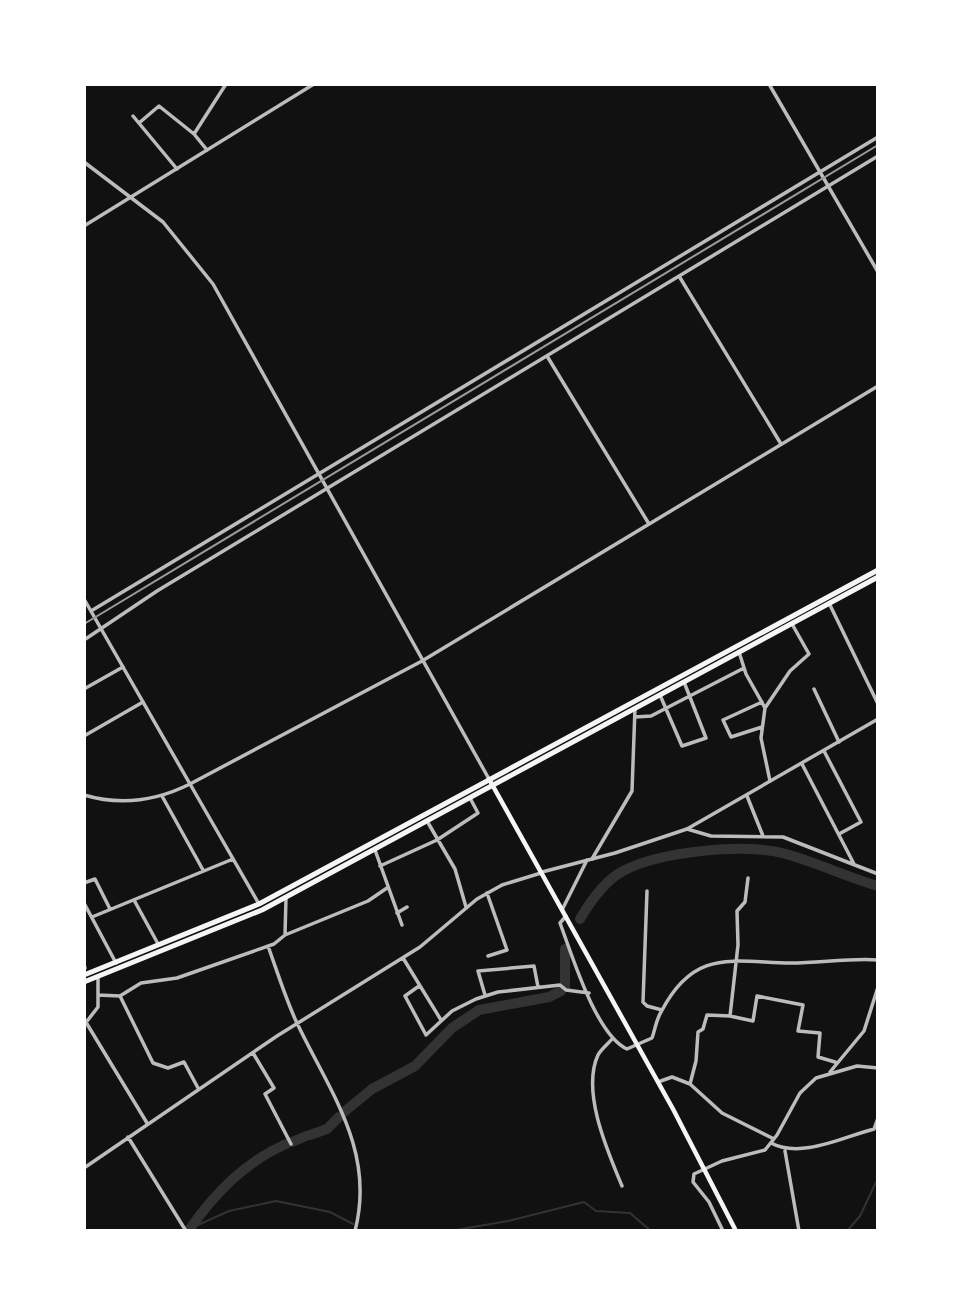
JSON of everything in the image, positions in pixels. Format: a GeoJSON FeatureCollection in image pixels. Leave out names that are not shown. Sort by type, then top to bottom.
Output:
{"type":"FeatureCollection","features":[{"type":"Feature","properties":{"kind":"highway"},"geometry":{"type":"LineString","coordinates":[[84,969],[116,962],[259,904],[878,570]]}},
{"type":"Feature","properties":{"kind":"highway"},"geometry":{"type":"LineString","coordinates":[[84,982],[212,932],[286,898],[878,577]]}},
{"type":"Feature","properties":{"kind":"main road"},"geometry":{"type":"LineString","coordinates":[[489,779],[638,1045],[736,1231]]}},
{"type":"Feature","properties":{"kind":"street"},"geometry":{"type":"LineString","coordinates":[[194,134],[226,84]]}},
{"type":"Feature","properties":{"kind":"street"},"geometry":{"type":"LineString","coordinates":[[84,226],[314,84]]}},
{"type":"Feature","properties":{"kind":"street"},"geometry":{"type":"LineString","coordinates":[[769,84],[878,272]]}},
{"type":"Feature","properties":{"kind":"street"},"geometry":{"type":"LineString","coordinates":[[139,122],[159,106],[194,134],[207,150]]}},
{"type":"Feature","properties":{"kind":"street"},"geometry":{"type":"LineString","coordinates":[[133,116],[177,169]]}},
{"type":"Feature","properties":{"kind":"street"},"geometry":{"type":"LineString","coordinates":[[91,611],[878,137]]}},
{"type":"Feature","properties":{"kind":"street"},"geometry":{"type":"LineString","coordinates":[[84,640],[327,488],[878,156]]}},
{"type":"Feature","properties":{"kind":"street"},"geometry":{"type":"LineString","coordinates":[[84,162],[132,196],[172,231],[213,284],[489,779]]}},
{"type":"Feature","properties":{"kind":"street"},"geometry":{"type":"LineString","coordinates":[[680,276],[781,444]]}},
{"type":"Feature","properties":{"kind":"street"},"geometry":{"type":"LineString","coordinates":[[547,356],[649,524]]}},
{"type":"Feature","properties":{"kind":"street"},"geometry":{"type":"LineString","coordinates":[[84,795],[132,802],[162,796],[190,784],[422,661],[878,386]]}},
{"type":"Feature","properties":{"kind":"street"},"geometry":{"type":"LineString","coordinates":[[84,599],[259,904]]}},
{"type":"Feature","properties":{"kind":"street"},"geometry":{"type":"LineString","coordinates":[[829,604],[878,704]]}},
{"type":"Feature","properties":{"kind":"street"},"geometry":{"type":"LineString","coordinates":[[770,781],[761,738],[765,708],[790,671],[809,654],[792,624]]}},
{"type":"Feature","properties":{"kind":"street"},"geometry":{"type":"LineString","coordinates":[[739,652],[744,668],[765,708]]}},
{"type":"Feature","properties":{"kind":"street"},"geometry":{"type":"LineString","coordinates":[[84,689],[123,667]]}},
{"type":"Feature","properties":{"kind":"street"},"geometry":{"type":"LineString","coordinates":[[635,717],[651,716],[744,668]]}},
{"type":"Feature","properties":{"kind":"street"},"geometry":{"type":"LineString","coordinates":[[660,695],[682,746],[706,738],[684,682]]}},
{"type":"Feature","properties":{"kind":"street"},"geometry":{"type":"LineString","coordinates":[[814,689],[839,741]]}},
{"type":"Feature","properties":{"kind":"street"},"geometry":{"type":"LineString","coordinates":[[84,736],[143,701]]}},
{"type":"Feature","properties":{"kind":"street"},"geometry":{"type":"LineString","coordinates":[[762,702],[723,720],[731,737],[762,727]]}},
{"type":"Feature","properties":{"kind":"street"},"geometry":{"type":"LineString","coordinates":[[635,708],[632,790],[589,860],[560,923],[589,993],[612,1038],[624,1049],[653,1036],[662,1010],[694,971],[709,964],[737,959],[794,963],[878,960]]}},
{"type":"Feature","properties":{"kind":"street"},"geometry":{"type":"LineString","coordinates":[[84,1168],[297,1023],[403,958],[487,893],[541,873],[687,829],[878,719]]}},
{"type":"Feature","properties":{"kind":"street"},"geometry":{"type":"LineString","coordinates":[[824,751],[861,822],[839,834]]}},
{"type":"Feature","properties":{"kind":"street"},"geometry":{"type":"LineString","coordinates":[[802,764],[855,865]]}},
{"type":"Feature","properties":{"kind":"street"},"geometry":{"type":"LineString","coordinates":[[162,796],[204,870]]}},
{"type":"Feature","properties":{"kind":"street"},"geometry":{"type":"LineString","coordinates":[[747,796],[763,835]]}},
{"type":"Feature","properties":{"kind":"street"},"geometry":{"type":"LineString","coordinates":[[380,866],[437,840],[478,813],[470,798]]}},
{"type":"Feature","properties":{"kind":"street"},"geometry":{"type":"LineString","coordinates":[[427,821],[455,869],[466,907]]}},
{"type":"Feature","properties":{"kind":"street"},"geometry":{"type":"LineString","coordinates":[[687,829],[711,836],[763,835],[791,839],[878,874]]}},
{"type":"Feature","properties":{"kind":"street"},"geometry":{"type":"LineString","coordinates":[[375,850],[402,925]]}},
{"type":"Feature","properties":{"kind":"street"},"geometry":{"type":"LineString","coordinates":[[92,917],[233,859]]}},
{"type":"Feature","properties":{"kind":"street"},"geometry":{"type":"LineString","coordinates":[[730,1016],[737,959],[737,911],[745,902],[748,878]]}},
{"type":"Feature","properties":{"kind":"street"},"geometry":{"type":"LineString","coordinates":[[84,883],[95,879],[110,909]]}},
{"type":"Feature","properties":{"kind":"street"},"geometry":{"type":"LineString","coordinates":[[98,995],[120,996],[141,984],[177,978],[268,946],[285,935],[368,901],[387,888]]}},
{"type":"Feature","properties":{"kind":"street"},"geometry":{"type":"LineString","coordinates":[[647,891],[643,1002],[647,1006],[662,1010]]}},
{"type":"Feature","properties":{"kind":"street"},"geometry":{"type":"LineString","coordinates":[[487,893],[507,950],[488,956]]}},
{"type":"Feature","properties":{"kind":"street"},"geometry":{"type":"LineString","coordinates":[[285,935],[286,898]]}},
{"type":"Feature","properties":{"kind":"street"},"geometry":{"type":"LineString","coordinates":[[134,900],[157,942]]}},
{"type":"Feature","properties":{"kind":"street"},"geometry":{"type":"LineString","coordinates":[[84,903],[116,962]]}},
{"type":"Feature","properties":{"kind":"street"},"geometry":{"type":"LineString","coordinates":[[397,914],[407,907]]}},
{"type":"Feature","properties":{"kind":"street"},"geometry":{"type":"LineString","coordinates":[[268,946],[297,1023],[344,1116],[363,1185],[355,1231]]}},
{"type":"Feature","properties":{"kind":"street"},"geometry":{"type":"LineString","coordinates":[[403,958],[441,1020]]}},
{"type":"Feature","properties":{"kind":"street"},"geometry":{"type":"LineString","coordinates":[[485,995],[478,971],[534,966],[538,987]]}},
{"type":"Feature","properties":{"kind":"street"},"geometry":{"type":"LineString","coordinates":[[98,976],[98,1007],[85,1022],[147,1123]]}},
{"type":"Feature","properties":{"kind":"street"},"geometry":{"type":"LineString","coordinates":[[419,986],[405,995],[424,1034],[458,1007],[485,995],[560,985],[564,989],[589,993]]}},
{"type":"Feature","properties":{"kind":"street"},"geometry":{"type":"LineString","coordinates":[[830,1072],[835,1062],[864,1031],[878,987]]}},
{"type":"Feature","properties":{"kind":"street"},"geometry":{"type":"LineString","coordinates":[[120,996],[153,1063],[168,1068],[184,1062],[198,1089]]}},
{"type":"Feature","properties":{"kind":"street"},"geometry":{"type":"LineString","coordinates":[[690,1084],[698,1032],[703,1029],[707,1015],[753,1021],[757,996],[803,1005],[798,1031],[820,1033],[818,1057],[835,1062]]}},
{"type":"Feature","properties":{"kind":"street"},"geometry":{"type":"LineString","coordinates":[[612,1038],[598,1056],[593,1088],[599,1128],[622,1186]]}},
{"type":"Feature","properties":{"kind":"street"},"geometry":{"type":"LineString","coordinates":[[253,1054],[274,1088],[265,1094],[291,1144]]}},
{"type":"Feature","properties":{"kind":"street"},"geometry":{"type":"LineString","coordinates":[[723,1231],[709,1202],[693,1182],[694,1174],[705,1168],[760,1152],[773,1141],[800,1093],[816,1078],[830,1072],[863,1066],[878,1068]]}},
{"type":"Feature","properties":{"kind":"street"},"geometry":{"type":"LineString","coordinates":[[658,1082],[672,1077],[690,1084],[722,1113],[773,1141],[785,1151],[799,1231]]}},
{"type":"Feature","properties":{"kind":"street"},"geometry":{"type":"LineString","coordinates":[[785,1151],[830,1143],[874,1129],[878,1118]]}},
{"type":"Feature","properties":{"kind":"street"},"geometry":{"type":"LineString","coordinates":[[128,1137],[186,1231]]}},
{"type":"Feature","properties":{"kind":"waterway"},"geometry":{"type":"LineString","coordinates":[[580,919],[599,892],[623,871],[659,858],[703,851],[749,849],[786,854],[878,886]]}},
{"type":"Feature","properties":{"kind":"waterway"},"geometry":{"type":"LineString","coordinates":[[565,949],[565,987]]}},
{"type":"Feature","properties":{"kind":"waterway"},"geometry":{"type":"LineString","coordinates":[[344,1112],[372,1089],[415,1066],[452,1028],[479,1010],[549,997],[561,991]]}},
{"type":"Feature","properties":{"kind":"waterway"},"geometry":{"type":"LineString","coordinates":[[310,1135],[327,1129],[339,1117]]}},
{"type":"Feature","properties":{"kind":"waterway"},"geometry":{"type":"LineString","coordinates":[[292,1142],[306,1136]]}},
{"type":"Feature","properties":{"kind":"waterway"},"geometry":{"type":"LineString","coordinates":[[189,1230],[209,1203],[244,1169],[286,1144]]}},
{"type":"Feature","properties":{"kind":"waterway"},"geometry":{"type":"LineString","coordinates":[[847,1231],[860,1216],[878,1178]]}},
{"type":"Feature","properties":{"kind":"waterway"},"geometry":{"type":"LineString","coordinates":[[198,1225],[229,1211],[276,1201],[330,1212],[353,1224]]}},
{"type":"Feature","properties":{"kind":"waterway"},"geometry":{"type":"LineString","coordinates":[[450,1231],[508,1221],[584,1202],[596,1211],[630,1213],[651,1231]]}},
{"type":"Feature","properties":{"kind":"railway"},"geometry":{"type":"LineString","coordinates":[[84,624],[878,145]]}}]}
